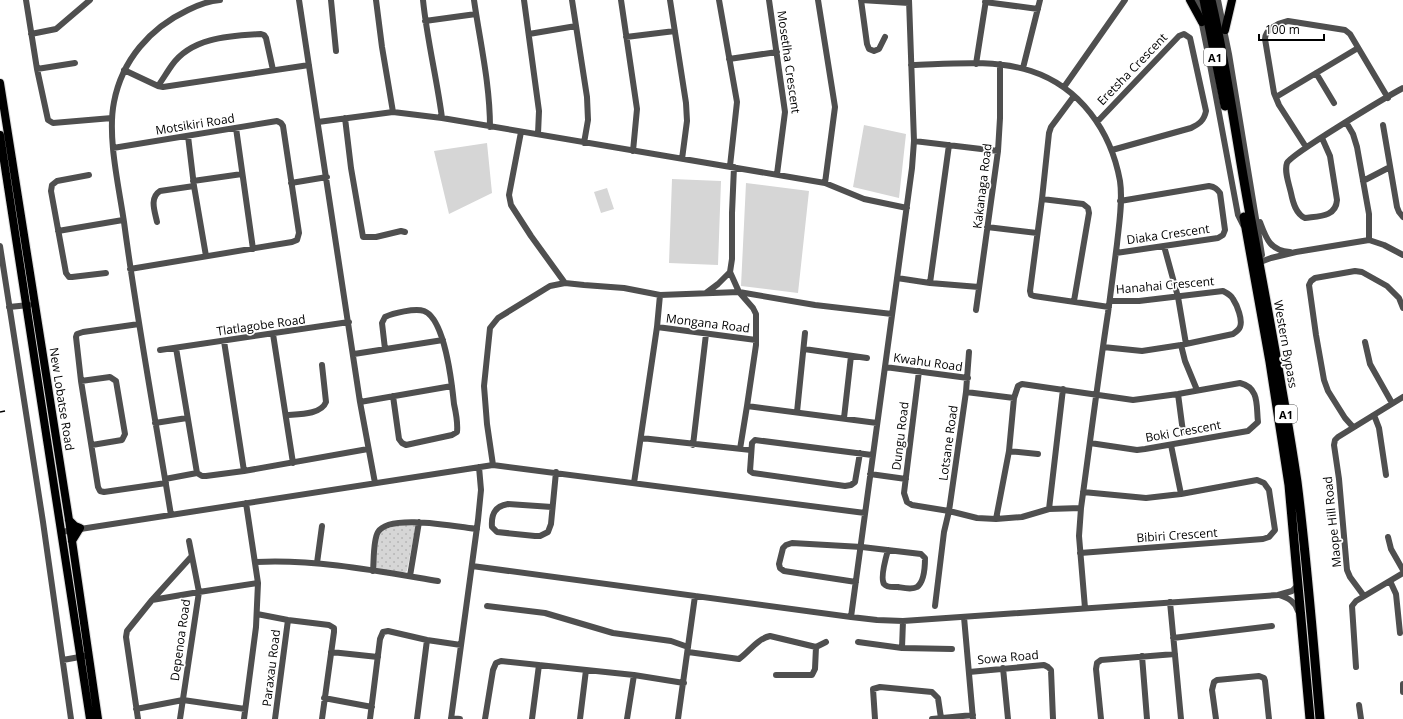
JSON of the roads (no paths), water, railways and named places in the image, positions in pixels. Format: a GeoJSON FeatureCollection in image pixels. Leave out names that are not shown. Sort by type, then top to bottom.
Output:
{"type":"FeatureCollection","features":[{"type":"Feature","properties":{"kind":"highway","name":"Western Bypass"},"geometry":{"type":"LineString","coordinates":[[1211,1],[1226,114],[1270,362],[1288,477],[1310,719]]}},
{"type":"Feature","properties":{"kind":"highway","name":"Western Bypass"},"geometry":{"type":"LineString","coordinates":[[1211,1],[1263,278],[1287,417],[1300,505],[1320,719]]}},
{"type":"Feature","properties":{"kind":"main road"},"geometry":{"type":"LineString","coordinates":[[1190,0],[1202,22]]}},
{"type":"Feature","properties":{"kind":"main road"},"geometry":{"type":"LineString","coordinates":[[1225,30],[1232,0]]}},
{"type":"Feature","properties":{"kind":"main road","name":"New Lobatse Road"},"geometry":{"type":"LineString","coordinates":[[0,83],[72,540],[75,595]]}},
{"type":"Feature","properties":{"kind":"main road"},"geometry":{"type":"LineString","coordinates":[[0,135],[61,532],[75,595],[85,656],[98,719]]}},
{"type":"Feature","properties":{"kind":"main road"},"geometry":{"type":"LineString","coordinates":[[69,520],[72,524],[80,528],[72,540]]}},
{"type":"Feature","properties":{"kind":"main road"},"geometry":{"type":"LineString","coordinates":[[85,656],[90,719]]}},
{"type":"Feature","properties":{"kind":"street"},"geometry":{"type":"LineString","coordinates":[[26,0],[37,69],[47,118],[51,123],[112,118]]}},
{"type":"Feature","properties":{"kind":"street"},"geometry":{"type":"LineString","coordinates":[[31,34],[56,29],[90,0]]}},
{"type":"Feature","properties":{"kind":"street"},"geometry":{"type":"LineString","coordinates":[[171,515],[130,269],[113,148],[112,118],[114,103],[124,70],[135,52],[156,29],[175,16],[196,6],[216,0]]}},
{"type":"Feature","properties":{"kind":"street"},"geometry":{"type":"LineString","coordinates":[[299,0],[354,354],[360,402],[375,483]]}},
{"type":"Feature","properties":{"kind":"street"},"geometry":{"type":"LineString","coordinates":[[331,0],[336,51]]}},
{"type":"Feature","properties":{"kind":"street"},"geometry":{"type":"LineString","coordinates":[[376,0],[393,112]]}},
{"type":"Feature","properties":{"kind":"street"},"geometry":{"type":"LineString","coordinates":[[423,0],[425,21],[442,118]]}},
{"type":"Feature","properties":{"kind":"street"},"geometry":{"type":"LineString","coordinates":[[474,0],[487,82],[490,106],[490,127]]}},
{"type":"Feature","properties":{"kind":"street"},"geometry":{"type":"LineString","coordinates":[[524,0],[539,112],[538,134]]}},
{"type":"Feature","properties":{"kind":"street"},"geometry":{"type":"LineString","coordinates":[[572,0],[587,97],[588,120],[584,143]]}},
{"type":"Feature","properties":{"kind":"street"},"geometry":{"type":"LineString","coordinates":[[621,0],[637,109],[633,151]]}},
{"type":"Feature","properties":{"kind":"street"},"geometry":{"type":"LineString","coordinates":[[670,0],[686,103],[687,121],[682,159]]}},
{"type":"Feature","properties":{"kind":"street"},"geometry":{"type":"LineString","coordinates":[[719,0],[736,102],[732,166],[732,259],[730,272],[740,292],[756,314],[756,340],[740,449]]}},
{"type":"Feature","properties":{"kind":"street","name":"Mosetlha Crescent"},"geometry":{"type":"LineString","coordinates":[[769,0],[786,112],[777,174]]}},
{"type":"Feature","properties":{"kind":"street"},"geometry":{"type":"LineString","coordinates":[[818,0],[835,107],[825,182]]}},
{"type":"Feature","properties":{"kind":"street"},"geometry":{"type":"LineString","coordinates":[[851,617],[862,547],[872,455],[907,208],[914,141],[909,2],[860,0],[869,49],[874,51],[879,49],[885,37]]}},
{"type":"Feature","properties":{"kind":"street"},"geometry":{"type":"LineString","coordinates":[[1023,68],[1040,0]]}},
{"type":"Feature","properties":{"kind":"street"},"geometry":{"type":"LineString","coordinates":[[1064,88],[1125,0]]}},
{"type":"Feature","properties":{"kind":"street"},"geometry":{"type":"LineString","coordinates":[[1197,0],[1238,215],[1247,234]]}},
{"type":"Feature","properties":{"kind":"street"},"geometry":{"type":"LineString","coordinates":[[976,64],[986,1],[1038,9]]}},
{"type":"Feature","properties":{"kind":"street"},"geometry":{"type":"LineString","coordinates":[[1211,1],[1225,30],[1255,207],[1265,273],[1263,278]]}},
{"type":"Feature","properties":{"kind":"street"},"geometry":{"type":"LineString","coordinates":[[425,21],[476,14]]}},
{"type":"Feature","properties":{"kind":"street"},"geometry":{"type":"LineString","coordinates":[[1306,147],[1273,90],[1265,39],[1265,34],[1268,30],[1282,22],[1288,21],[1345,30],[1350,34],[1388,98]]}},
{"type":"Feature","properties":{"kind":"street"},"geometry":{"type":"LineString","coordinates":[[529,34],[576,26]]}},
{"type":"Feature","properties":{"kind":"street"},"geometry":{"type":"LineString","coordinates":[[626,37],[675,31]]}},
{"type":"Feature","properties":{"kind":"street","name":"Eretsha Crescent"},"geometry":{"type":"LineString","coordinates":[[1097,122],[1179,36],[1184,34],[1192,39],[1206,112],[1205,117],[1201,122],[1191,128],[1171,135],[1112,150]]}},
{"type":"Feature","properties":{"kind":"street"},"geometry":{"type":"LineString","coordinates":[[158,86],[179,56],[201,44],[223,37],[264,35],[273,70]]}},
{"type":"Feature","properties":{"kind":"street"},"geometry":{"type":"LineString","coordinates":[[1276,97],[1358,48]]}},
{"type":"Feature","properties":{"kind":"street"},"geometry":{"type":"LineString","coordinates":[[729,59],[777,52]]}},
{"type":"Feature","properties":{"kind":"street"},"geometry":{"type":"LineString","coordinates":[[37,69],[75,62]]}},
{"type":"Feature","properties":{"kind":"street"},"geometry":{"type":"LineString","coordinates":[[911,65],[1000,64],[1023,68],[1046,77],[1064,88],[1090,111],[1112,150],[1120,183],[1120,201],[1116,253],[1080,508],[1079,536],[1085,608]]}},
{"type":"Feature","properties":{"kind":"street","name":"Kakanaga Road"},"geometry":{"type":"LineString","coordinates":[[976,310],[998,151],[1000,118],[1000,64]]}},
{"type":"Feature","properties":{"kind":"street"},"geometry":{"type":"LineString","coordinates":[[124,70],[158,86],[169,87],[309,65]]}},
{"type":"Feature","properties":{"kind":"street"},"geometry":{"type":"LineString","coordinates":[[1316,73],[1334,103]]}},
{"type":"Feature","properties":{"kind":"street"},"geometry":{"type":"LineString","coordinates":[[1322,138],[1330,156],[1337,206],[1335,210],[1329,214],[1305,218],[1299,214],[1292,201],[1286,170],[1290,159],[1306,147],[1403,88]]}},
{"type":"Feature","properties":{"kind":"street"},"geometry":{"type":"LineString","coordinates":[[987,227],[1037,233],[1049,133],[1051,126],[1074,96]]}},
{"type":"Feature","properties":{"kind":"street"},"geometry":{"type":"LineString","coordinates":[[318,122],[393,112],[442,118],[584,143],[825,182],[864,199],[907,208]]}},
{"type":"Feature","properties":{"kind":"street"},"geometry":{"type":"LineString","coordinates":[[345,118],[351,168],[364,237],[376,237],[401,231],[405,232]]}},
{"type":"Feature","properties":{"kind":"street","name":"Motsikiri Road"},"geometry":{"type":"LineString","coordinates":[[113,148],[277,121],[283,126],[291,183]]}},
{"type":"Feature","properties":{"kind":"street"},"geometry":{"type":"LineString","coordinates":[[1346,122],[1355,140],[1364,181],[1369,214],[1369,240]]}},
{"type":"Feature","properties":{"kind":"street"},"geometry":{"type":"LineString","coordinates":[[1383,125],[1397,207],[1403,217]]}},
{"type":"Feature","properties":{"kind":"street"},"geometry":{"type":"LineString","coordinates":[[236,128],[253,249]]}},
{"type":"Feature","properties":{"kind":"street"},"geometry":{"type":"LineString","coordinates":[[521,132],[509,195],[511,205],[565,283]]}},
{"type":"Feature","properties":{"kind":"street"},"geometry":{"type":"LineString","coordinates":[[188,136],[206,256]]}},
{"type":"Feature","properties":{"kind":"street"},"geometry":{"type":"LineString","coordinates":[[914,141],[998,151]]}},
{"type":"Feature","properties":{"kind":"street"},"geometry":{"type":"LineString","coordinates":[[930,283],[949,145]]}},
{"type":"Feature","properties":{"kind":"street"},"geometry":{"type":"LineString","coordinates":[[1364,181],[1390,166]]}},
{"type":"Feature","properties":{"kind":"street"},"geometry":{"type":"LineString","coordinates":[[156,222],[153,200],[156,194],[160,191],[242,174]]}},
{"type":"Feature","properties":{"kind":"street"},"geometry":{"type":"LineString","coordinates":[[89,175],[57,181],[52,185],[51,191],[58,232],[67,275],[72,277],[106,273]]}},
{"type":"Feature","properties":{"kind":"street"},"geometry":{"type":"LineString","coordinates":[[130,269],[253,249],[297,240],[299,233],[291,183],[327,178]]}},
{"type":"Feature","properties":{"kind":"street","name":"Diaka Crescent"},"geometry":{"type":"LineString","coordinates":[[1116,253],[1218,238],[1223,235],[1225,230],[1220,193],[1217,189],[1210,186],[1120,201]]}},
{"type":"Feature","properties":{"kind":"street"},"geometry":{"type":"LineString","coordinates":[[1042,199],[1083,204],[1088,208],[1089,214],[1074,301]]}},
{"type":"Feature","properties":{"kind":"street"},"geometry":{"type":"LineString","coordinates":[[1255,207],[1265,236],[1270,245],[1285,252],[1296,252]]}},
{"type":"Feature","properties":{"kind":"street"},"geometry":{"type":"LineString","coordinates":[[58,232],[123,220]]}},
{"type":"Feature","properties":{"kind":"street","name":"Hanahai Crescent"},"geometry":{"type":"LineString","coordinates":[[1037,233],[1030,287],[1031,295],[1034,296],[1109,304],[1223,291],[1229,294],[1233,298],[1240,317],[1241,325],[1238,330],[1233,334],[1184,344]]}},
{"type":"Feature","properties":{"kind":"street"},"geometry":{"type":"LineString","coordinates":[[1263,261],[1296,252],[1369,240],[1384,245],[1403,255]]}},
{"type":"Feature","properties":{"kind":"street"},"geometry":{"type":"LineString","coordinates":[[0,246],[43,522],[71,719]]}},
{"type":"Feature","properties":{"kind":"street"},"geometry":{"type":"LineString","coordinates":[[996,519],[1009,451],[1014,398],[1018,386],[1022,384],[1064,389],[1128,400],[1178,394],[1197,390],[1185,361],[1178,297],[1164,246]]}},
{"type":"Feature","properties":{"kind":"street"},"geometry":{"type":"LineString","coordinates":[[1403,308],[1399,298],[1387,286],[1359,271],[1315,278],[1311,280],[1309,285],[1324,380],[1328,391],[1345,418],[1353,427],[1403,397]]}},
{"type":"Feature","properties":{"kind":"street"},"geometry":{"type":"LineString","coordinates":[[706,293],[730,272]]}},
{"type":"Feature","properties":{"kind":"street"},"geometry":{"type":"LineString","coordinates":[[897,278],[930,283],[979,287]]}},
{"type":"Feature","properties":{"kind":"street"},"geometry":{"type":"LineString","coordinates":[[493,465],[484,395],[490,328],[498,318],[550,286],[565,283],[584,286],[624,288],[660,295],[694,295],[706,293],[740,292],[815,305],[892,314]]}},
{"type":"Feature","properties":{"kind":"street"},"geometry":{"type":"LineString","coordinates":[[634,483],[657,327],[660,295]]}},
{"type":"Feature","properties":{"kind":"street"},"geometry":{"type":"LineString","coordinates":[[9,307],[35,304]]}},
{"type":"Feature","properties":{"kind":"street"},"geometry":{"type":"LineString","coordinates":[[385,349],[382,323],[385,317],[390,314],[417,310],[429,315],[443,340],[449,366],[458,430],[452,435],[406,445],[402,443],[399,439],[393,396]]}},
{"type":"Feature","properties":{"kind":"street","name":"Tlatlagobe Road"},"geometry":{"type":"LineString","coordinates":[[160,350],[348,322]]}},
{"type":"Feature","properties":{"kind":"street"},"geometry":{"type":"LineString","coordinates":[[139,324],[83,332],[77,334],[75,340],[80,381],[92,445],[98,488],[102,492],[165,481],[197,473],[202,476],[206,476],[244,471],[368,450]]}},
{"type":"Feature","properties":{"kind":"street","name":"Mongana Road"},"geometry":{"type":"LineString","coordinates":[[657,327],[756,340]]}},
{"type":"Feature","properties":{"kind":"street"},"geometry":{"type":"LineString","coordinates":[[797,412],[805,333]]}},
{"type":"Feature","properties":{"kind":"street"},"geometry":{"type":"LineString","coordinates":[[273,334],[293,463]]}},
{"type":"Feature","properties":{"kind":"street"},"geometry":{"type":"LineString","coordinates":[[693,445],[706,334]]}},
{"type":"Feature","properties":{"kind":"street"},"geometry":{"type":"LineString","coordinates":[[354,354],[443,340]]}},
{"type":"Feature","properties":{"kind":"street"},"geometry":{"type":"LineString","coordinates":[[224,341],[244,471]]}},
{"type":"Feature","properties":{"kind":"street"},"geometry":{"type":"LineString","coordinates":[[1365,342],[1370,364],[1392,403]]}},
{"type":"Feature","properties":{"kind":"street"},"geometry":{"type":"LineString","coordinates":[[1103,347],[1142,351],[1184,344]]}},
{"type":"Feature","properties":{"kind":"street"},"geometry":{"type":"LineString","coordinates":[[176,348],[197,473]]}},
{"type":"Feature","properties":{"kind":"street"},"geometry":{"type":"LineString","coordinates":[[804,349],[867,358]]}},
{"type":"Feature","properties":{"kind":"street","name":"Lotsane Road"},"geometry":{"type":"LineString","coordinates":[[935,606],[944,532],[949,511],[968,378],[969,352]]}},
{"type":"Feature","properties":{"kind":"street"},"geometry":{"type":"LineString","coordinates":[[844,418],[851,356]]}},
{"type":"Feature","properties":{"kind":"street"},"geometry":{"type":"LineString","coordinates":[[286,416],[317,411],[324,406],[326,402],[322,365]]}},
{"type":"Feature","properties":{"kind":"street","name":"Kwahu Road"},"geometry":{"type":"LineString","coordinates":[[885,367],[968,378]]}},
{"type":"Feature","properties":{"kind":"street","name":"Dungu Road"},"geometry":{"type":"LineString","coordinates":[[919,371],[904,493],[907,502],[912,505],[949,511]]}},
{"type":"Feature","properties":{"kind":"street"},"geometry":{"type":"LineString","coordinates":[[80,381],[110,377],[116,381],[125,434],[122,440],[92,445]]}},
{"type":"Feature","properties":{"kind":"street","name":"Boki Crescent"},"geometry":{"type":"LineString","coordinates":[[1090,443],[1138,450],[1248,431],[1258,422],[1255,395],[1252,389],[1247,385],[1240,383],[1197,390]]}},
{"type":"Feature","properties":{"kind":"street"},"geometry":{"type":"LineString","coordinates":[[360,402],[452,386]]}},
{"type":"Feature","properties":{"kind":"street"},"geometry":{"type":"LineString","coordinates":[[1048,508],[1064,389]]}},
{"type":"Feature","properties":{"kind":"street"},"geometry":{"type":"LineString","coordinates":[[966,392],[1014,398]]}},
{"type":"Feature","properties":{"kind":"street"},"geometry":{"type":"LineString","coordinates":[[1178,394],[1183,432]]}},
{"type":"Feature","properties":{"kind":"street"},"geometry":{"type":"LineString","coordinates":[[747,406],[877,423]]}},
{"type":"Feature","properties":{"kind":"street"},"geometry":{"type":"LineString","coordinates":[[1374,415],[1379,428],[1386,475]]}},
{"type":"Feature","properties":{"kind":"street"},"geometry":{"type":"LineString","coordinates":[[155,423],[187,418]]}},
{"type":"Feature","properties":{"kind":"street","name":"Maope Hill Road"},"geometry":{"type":"LineString","coordinates":[[1353,427],[1338,437],[1335,440],[1334,445],[1347,570],[1350,577],[1364,596]]}},
{"type":"Feature","properties":{"kind":"street"},"geometry":{"type":"LineString","coordinates":[[641,438],[693,445],[751,450]]}},
{"type":"Feature","properties":{"kind":"street"},"geometry":{"type":"LineString","coordinates":[[860,453],[855,482],[851,485],[845,486],[751,473],[750,471],[752,443],[755,440],[860,453],[872,455]]}},
{"type":"Feature","properties":{"kind":"street"},"geometry":{"type":"LineString","coordinates":[[1083,492],[1146,498],[1181,494],[1171,445]]}},
{"type":"Feature","properties":{"kind":"street"},"geometry":{"type":"LineString","coordinates":[[1009,451],[1038,454]]}},
{"type":"Feature","properties":{"kind":"street"},"geometry":{"type":"LineString","coordinates":[[61,532],[493,465],[865,513]]}},
{"type":"Feature","properties":{"kind":"street"},"geometry":{"type":"LineString","coordinates":[[460,719],[451,718],[477,529],[481,490],[479,467]]}},
{"type":"Feature","properties":{"kind":"street"},"geometry":{"type":"LineString","coordinates":[[552,507],[508,504],[498,507],[494,511],[492,527],[497,532],[540,536],[548,532],[550,528],[556,472]]}},
{"type":"Feature","properties":{"kind":"street"},"geometry":{"type":"LineString","coordinates":[[870,474],[906,479]]}},
{"type":"Feature","properties":{"kind":"street","name":"Bibiri Crescent"},"geometry":{"type":"LineString","coordinates":[[1080,552],[1263,539],[1273,534],[1275,530],[1269,490],[1264,483],[1257,480],[1181,494]]}},
{"type":"Feature","properties":{"kind":"street"},"geometry":{"type":"LineString","coordinates":[[244,719],[257,614],[258,583],[246,503]]}},
{"type":"Feature","properties":{"kind":"street"},"geometry":{"type":"LineString","coordinates":[[949,511],[977,518],[996,519],[1022,517],[1048,508],[1080,508]]}},
{"type":"Feature","properties":{"kind":"street"},"geometry":{"type":"LineString","coordinates":[[373,571],[376,536],[382,528],[399,523],[419,522],[477,529]]}},
{"type":"Feature","properties":{"kind":"street"},"geometry":{"type":"LineString","coordinates":[[410,576],[419,522]]}},
{"type":"Feature","properties":{"kind":"street"},"geometry":{"type":"LineString","coordinates":[[317,563],[322,526]]}},
{"type":"Feature","properties":{"kind":"street"},"geometry":{"type":"LineString","coordinates":[[1388,537],[1394,554],[1403,570]]}},
{"type":"Feature","properties":{"kind":"street","name":"Depenoa Road"},"geometry":{"type":"LineString","coordinates":[[180,719],[198,592],[188,541]]}},
{"type":"Feature","properties":{"kind":"street"},"geometry":{"type":"LineString","coordinates":[[856,582],[784,571],[780,568],[779,564],[783,548],[792,543],[862,547],[888,550],[921,554],[925,558],[925,563],[922,581],[917,587],[888,586],[883,583],[882,578],[888,550]]}},
{"type":"Feature","properties":{"kind":"street"},"geometry":{"type":"LineString","coordinates":[[138,719],[126,634],[129,628],[152,600],[192,557]]}},
{"type":"Feature","properties":{"kind":"street"},"geometry":{"type":"LineString","coordinates":[[256,562],[277,561],[317,563],[438,581]]}},
{"type":"Feature","properties":{"kind":"street"},"geometry":{"type":"LineString","coordinates":[[472,566],[851,617],[903,621],[1278,595],[1292,591],[1298,582]]}},
{"type":"Feature","properties":{"kind":"street"},"geometry":{"type":"LineString","coordinates":[[1356,667],[1352,606],[1356,601],[1403,573]]}},
{"type":"Feature","properties":{"kind":"street"},"geometry":{"type":"LineString","coordinates":[[1390,581],[1396,594],[1400,633]]}},
{"type":"Feature","properties":{"kind":"street"},"geometry":{"type":"LineString","coordinates":[[152,600],[258,583]]}},
{"type":"Feature","properties":{"kind":"street"},"geometry":{"type":"LineString","coordinates":[[1278,595],[1287,598],[1296,605],[1301,625]]}},
{"type":"Feature","properties":{"kind":"street"},"geometry":{"type":"LineString","coordinates":[[678,719],[695,596]]}},
{"type":"Feature","properties":{"kind":"street"},"geometry":{"type":"LineString","coordinates":[[1170,602],[1181,719]]}},
{"type":"Feature","properties":{"kind":"street"},"geometry":{"type":"LineString","coordinates":[[487,606],[545,614],[613,633],[671,641],[688,649],[739,659],[764,637],[770,636],[816,646],[826,642]]}},
{"type":"Feature","properties":{"kind":"street"},"geometry":{"type":"LineString","coordinates":[[257,614],[288,620],[329,625],[334,628],[322,719]]}},
{"type":"Feature","properties":{"kind":"street"},"geometry":{"type":"LineString","coordinates":[[932,719],[973,717],[964,617]]}},
{"type":"Feature","properties":{"kind":"street","name":"Paraxau Road"},"geometry":{"type":"LineString","coordinates":[[275,719],[288,620]]}},
{"type":"Feature","properties":{"kind":"street"},"geometry":{"type":"LineString","coordinates":[[902,648],[903,621]]}},
{"type":"Feature","properties":{"kind":"street"},"geometry":{"type":"LineString","coordinates":[[1173,638],[1272,626]]}},
{"type":"Feature","properties":{"kind":"street"},"geometry":{"type":"LineString","coordinates":[[370,719],[380,639],[381,635],[385,631],[427,640],[461,645]]}},
{"type":"Feature","properties":{"kind":"street"},"geometry":{"type":"LineString","coordinates":[[417,719],[427,640]]}},
{"type":"Feature","properties":{"kind":"street"},"geometry":{"type":"LineString","coordinates":[[858,642],[902,648],[952,649]]}},
{"type":"Feature","properties":{"kind":"street"},"geometry":{"type":"LineString","coordinates":[[776,675],[812,675],[815,669],[816,646]]}},
{"type":"Feature","properties":{"kind":"street"},"geometry":{"type":"LineString","coordinates":[[331,652],[378,657]]}},
{"type":"Feature","properties":{"kind":"street"},"geometry":{"type":"LineString","coordinates":[[1101,719],[1096,670],[1097,663],[1101,660],[1175,654]]}},
{"type":"Feature","properties":{"kind":"street"},"geometry":{"type":"LineString","coordinates":[[63,660],[85,656]]}},
{"type":"Feature","properties":{"kind":"street"},"geometry":{"type":"LineString","coordinates":[[1142,656],[1147,719]]}},
{"type":"Feature","properties":{"kind":"street"},"geometry":{"type":"LineString","coordinates":[[485,719],[493,670],[496,663],[501,661],[634,675],[684,683]]}},
{"type":"Feature","properties":{"kind":"street"},"geometry":{"type":"LineString","coordinates":[[532,719],[539,665]]}},
{"type":"Feature","properties":{"kind":"street","name":"Sowa Road"},"geometry":{"type":"LineString","coordinates":[[969,672],[1044,665],[1048,667],[1051,670],[1053,719]]}},
{"type":"Feature","properties":{"kind":"street"},"geometry":{"type":"LineString","coordinates":[[1003,668],[1008,719]]}},
{"type":"Feature","properties":{"kind":"street"},"geometry":{"type":"LineString","coordinates":[[580,719],[586,670]]}},
{"type":"Feature","properties":{"kind":"street"},"geometry":{"type":"LineString","coordinates":[[627,719],[634,675]]}},
{"type":"Feature","properties":{"kind":"street"},"geometry":{"type":"LineString","coordinates":[[1216,719],[1212,690],[1214,682],[1217,680],[1259,676],[1264,678],[1265,681],[1269,719]]}},
{"type":"Feature","properties":{"kind":"street"},"geometry":{"type":"LineString","coordinates":[[1403,684],[1403,692]]}},
{"type":"Feature","properties":{"kind":"street"},"geometry":{"type":"LineString","coordinates":[[875,719],[873,689],[880,687],[932,692],[938,698],[941,718]]}},
{"type":"Feature","properties":{"kind":"street"},"geometry":{"type":"LineString","coordinates":[[324,698],[372,707]]}},
{"type":"Feature","properties":{"kind":"street"},"geometry":{"type":"LineString","coordinates":[[136,709],[183,700],[245,709]]}},
{"type":"Feature","properties":{"kind":"street"},"geometry":{"type":"LineString","coordinates":[[1359,705],[1361,719]]}},
{"type":"Feature","properties":{"kind":"railway"},"geometry":{"type":"LineString","coordinates":[[0,412],[5,411]]}}]}
